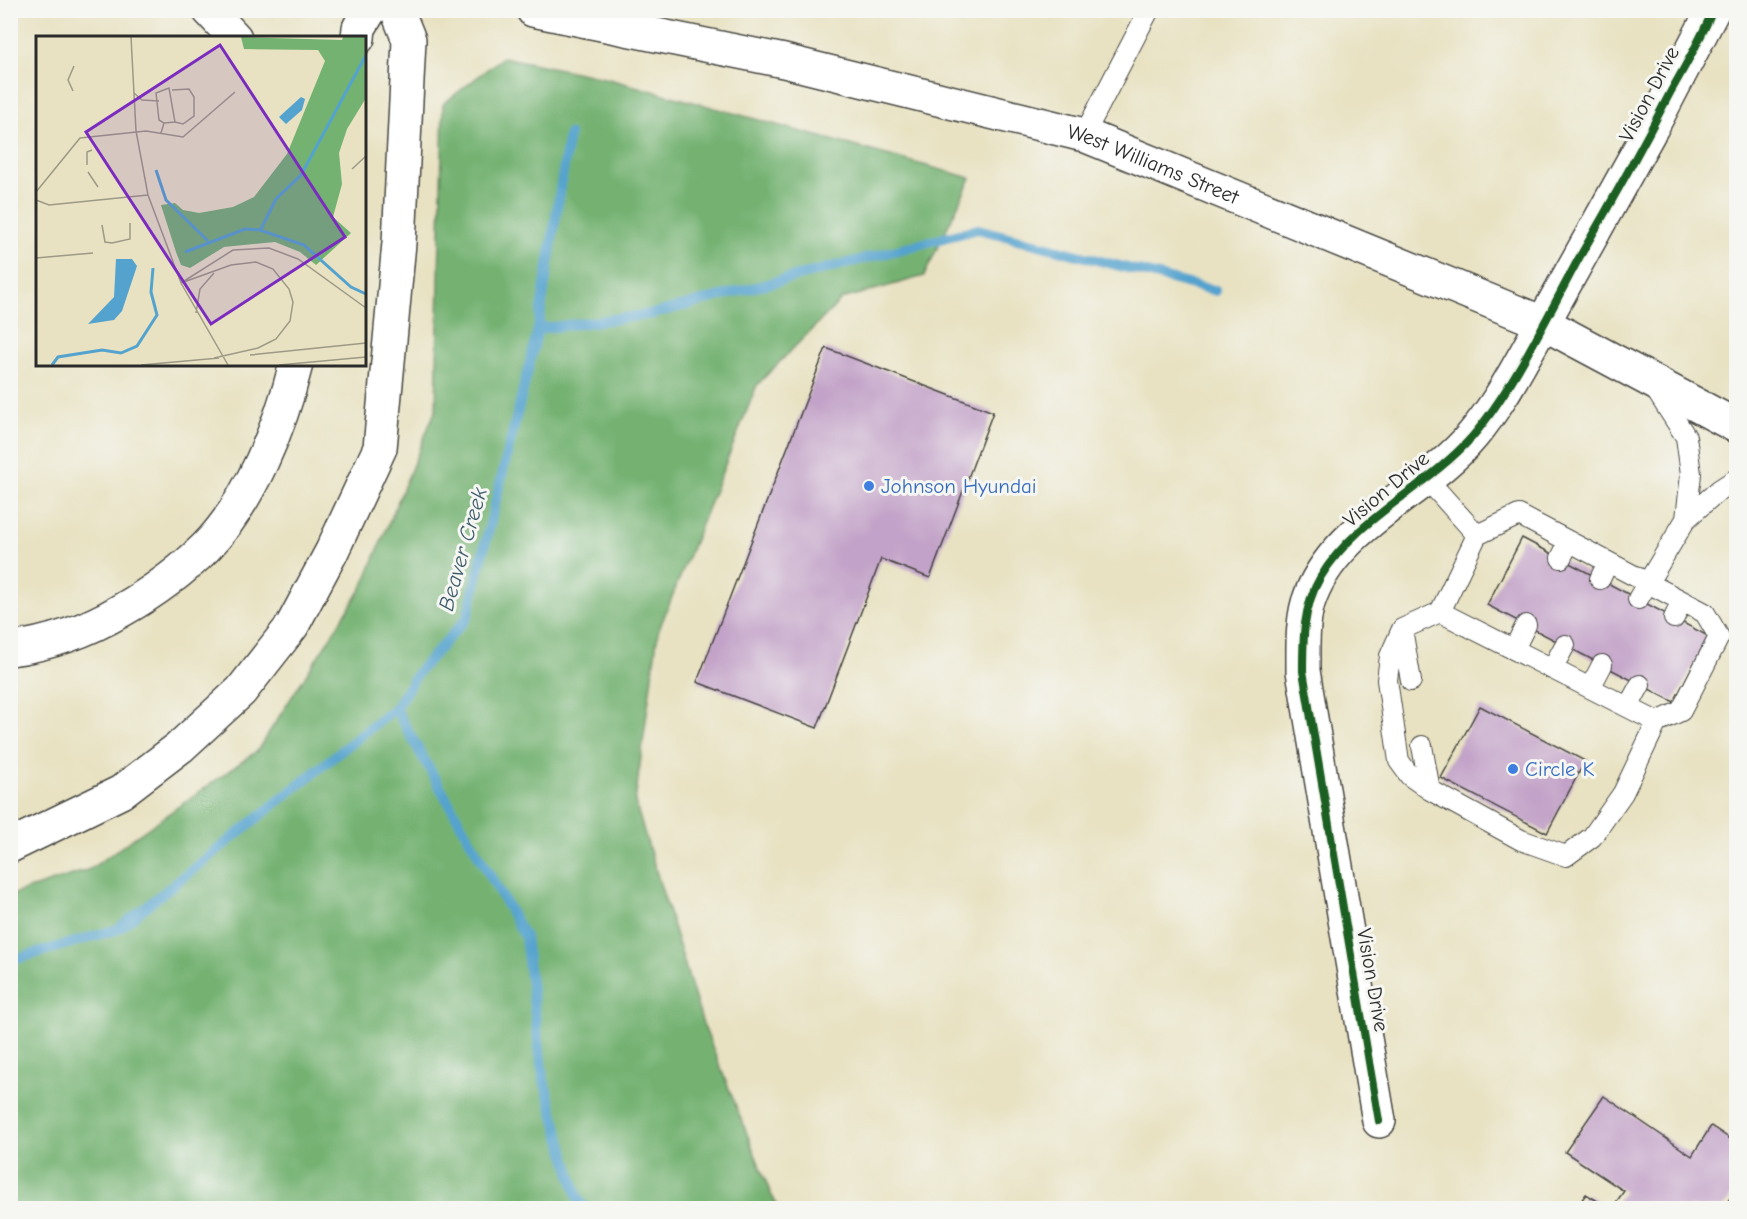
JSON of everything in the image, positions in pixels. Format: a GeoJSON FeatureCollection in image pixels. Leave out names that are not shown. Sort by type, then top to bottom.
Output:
{"type":"FeatureCollection","features":[{"type":"Feature","properties":{"kind":"main road"},"geometry":{"type":"LineString","coordinates":[[209,10],[233,36]]}},
{"type":"Feature","properties":{"kind":"main road"},"geometry":{"type":"LineString","coordinates":[[358,36],[359,28],[370,10]]}},
{"type":"Feature","properties":{"kind":"main road"},"geometry":{"type":"LineString","coordinates":[[10,846],[121,792],[180,747],[241,692],[292,626],[333,551],[380,448],[399,243],[409,40],[397,10]]}},
{"type":"Feature","properties":{"kind":"main road","name":"West Williams Street"},"geometry":{"type":"LineString","coordinates":[[533,10],[784,61],[1084,135],[1543,323],[1737,426]]}},
{"type":"Feature","properties":{"kind":"main road","name":"Vision Drive"},"geometry":{"type":"LineString","coordinates":[[1379,1121],[1303,671],[1303,635],[1308,603],[1319,579],[1337,554],[1378,513],[1426,478],[1473,435],[1503,392],[1652,128],[1713,10]]}},
{"type":"Feature","properties":{"kind":"main road"},"geometry":{"type":"LineString","coordinates":[[10,649],[32,646],[93,627],[153,592],[206,547],[244,494],[268,447],[295,366]]}},
{"type":"Feature","properties":{"kind":"lane"},"geometry":{"type":"LineString","coordinates":[[1084,135],[1149,10]]}},
{"type":"Feature","properties":{"kind":"lane"},"geometry":{"type":"LineString","coordinates":[[1650,380],[1686,437],[1691,474],[1686,519]]}},
{"type":"Feature","properties":{"kind":"lane"},"geometry":{"type":"LineString","coordinates":[[1426,478],[1478,535]]}},
{"type":"Feature","properties":{"kind":"lane"},"geometry":{"type":"LineString","coordinates":[[1644,591],[1686,519],[1719,490],[1737,479]]}},
{"type":"Feature","properties":{"kind":"lane"},"geometry":{"type":"LineString","coordinates":[[1519,516],[1565,550],[1678,610],[1705,613],[1719,637],[1681,711],[1657,722],[1617,802],[1592,837],[1566,856],[1521,840],[1430,790],[1410,776],[1399,761],[1387,680],[1390,656],[1402,629],[1440,612],[1478,535],[1519,516]]}},
{"type":"Feature","properties":{"kind":"lane"},"geometry":{"type":"LineString","coordinates":[[1440,612],[1657,722]]}},
{"type":"Feature","properties":{"kind":"lane"},"geometry":{"type":"LineString","coordinates":[[1514,649],[1526,625]]}},
{"type":"Feature","properties":{"kind":"lane"},"geometry":{"type":"LineString","coordinates":[[1402,629],[1411,681]]}},
{"type":"Feature","properties":{"kind":"lane"},"geometry":{"type":"LineString","coordinates":[[1552,669],[1565,645]]}},
{"type":"Feature","properties":{"kind":"lane"},"geometry":{"type":"LineString","coordinates":[[1590,688],[1602,664]]}},
{"type":"Feature","properties":{"kind":"lane"},"geometry":{"type":"LineString","coordinates":[[1628,707],[1640,685]]}},
{"type":"Feature","properties":{"kind":"lane"},"geometry":{"type":"LineString","coordinates":[[1422,746],[1430,790]]}},
{"type":"Feature","properties":{"kind":"green space"},"geometry":{"type":"Polygon","coordinates":[[[503,57],[609,79],[971,178],[924,276],[842,299],[757,385],[658,632],[635,802],[702,1021],[771,1194],[779,1208],[11,1208],[11,895],[90,869],[257,751],[362,588],[436,409],[443,104],[503,57]]]}},
{"type":"Feature","properties":{"kind":"building","name":"Johnson Hyundai"},"geometry":{"type":"Polygon","coordinates":[[[826,348],[993,412],[930,578],[881,559],[817,728],[697,682],[826,348]]]}},
{"type":"Feature","properties":{"kind":"building"},"geometry":{"type":"Polygon","coordinates":[[[1522,538],[1708,636],[1674,702],[1487,605],[1522,538]]]}},
{"type":"Feature","properties":{"kind":"building","name":"Circle K"},"geometry":{"type":"Polygon","coordinates":[[[1480,706],[1585,761],[1547,833],[1441,778],[1480,706]]]}},
{"type":"Feature","properties":{"kind":"building"},"geometry":{"type":"Polygon","coordinates":[[[1604,1096],[1692,1156],[1711,1126],[1736,1143],[1736,1154],[1733,1159],[1736,1161],[1736,1190],[1723,1208],[1612,1208],[1624,1191],[1565,1152],[1604,1096]]]}},
{"type":"Feature","properties":{"kind":"building"},"geometry":{"type":"Polygon","coordinates":[[[1586,1194],[1609,1208],[1576,1208],[1586,1194]]]}},
{"type":"Feature","properties":{"kind":"waterway","name":"Beaver Creek"},"geometry":{"type":"LineString","coordinates":[[10,961],[118,929],[395,708],[419,671],[467,618],[538,329],[569,134]]}},
{"type":"Feature","properties":{"kind":"waterway"},"geometry":{"type":"LineString","coordinates":[[538,329],[652,314],[978,229],[1216,291]]}},
{"type":"Feature","properties":{"kind":"waterway"},"geometry":{"type":"LineString","coordinates":[[395,708],[525,937],[543,1077],[578,1199],[585,1208]]}},
{"type":"Feature","properties":{"kind":"cycle path"},"geometry":{"type":"LineString","coordinates":[[1379,1121],[1303,671],[1304,635],[1310,600],[1320,578],[1352,538],[1454,455],[1487,418],[1516,375],[1638,154],[1713,10]]}},
{"type":"Feature","properties":{"kind":"place","name":"Johnson Hyundai"},"geometry":{"type":"Point","coordinates":[869,486]}},
{"type":"Feature","properties":{"kind":"place","name":"Circle K"},"geometry":{"type":"Point","coordinates":[1513,769]}}]}
